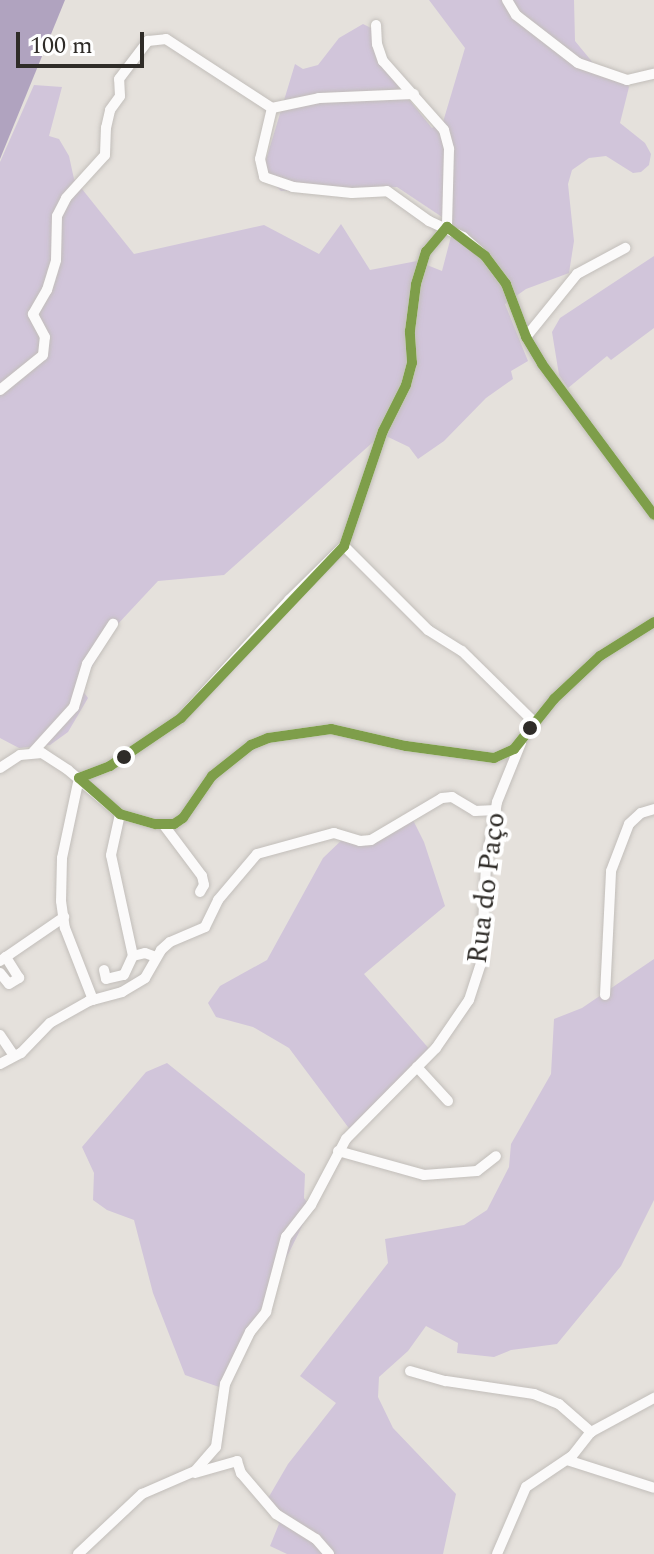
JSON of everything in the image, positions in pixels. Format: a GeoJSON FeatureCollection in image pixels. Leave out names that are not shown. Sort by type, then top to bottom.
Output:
{"type":"FeatureCollection","features":[{"type":"Feature","properties":{"kind":"street"},"geometry":{"type":"LineString","coordinates":[[507,0],[516,15],[578,63],[627,80],[654,74]]}},
{"type":"Feature","properties":{"kind":"street"},"geometry":{"type":"LineString","coordinates":[[79,778],[110,766],[181,718],[206,696],[289,600],[344,546],[383,431],[406,385],[412,363],[410,331],[416,284],[426,252],[447,227],[449,149],[444,130],[383,61],[377,44],[376,25]]}},
{"type":"Feature","properties":{"kind":"street"},"geometry":{"type":"LineString","coordinates":[[0,390],[43,355],[45,337],[33,314],[47,290],[56,260],[57,216],[66,198],[105,155],[110,110],[120,96],[119,79],[148,41],[166,39],[272,108],[319,98],[414,94]]}},
{"type":"Feature","properties":{"kind":"street"},"geometry":{"type":"LineString","coordinates":[[272,108],[260,159],[264,177],[293,187],[352,193],[387,191],[429,221],[447,227],[485,256],[499,275],[526,337],[570,405],[654,515]]}},
{"type":"Feature","properties":{"kind":"street"},"geometry":{"type":"LineString","coordinates":[[526,337],[577,274],[625,248]]}},
{"type":"Feature","properties":{"kind":"street"},"geometry":{"type":"LineString","coordinates":[[344,546],[428,630],[462,651],[534,722]]}},
{"type":"Feature","properties":{"kind":"street","name":"Rua do Paço"},"geometry":{"type":"LineString","coordinates":[[189,1474],[216,1447],[225,1384],[233,1363],[266,1312],[286,1237],[311,1205],[338,1151],[450,1031],[469,1000],[481,964],[486,864],[496,810],[521,743],[534,722],[600,656],[654,622]]}},
{"type":"Feature","properties":{"kind":"street"},"geometry":{"type":"LineString","coordinates":[[0,768],[33,752],[74,707],[87,664],[113,624]]}},
{"type":"Feature","properties":{"kind":"street"},"geometry":{"type":"LineString","coordinates":[[33,752],[54,759],[120,814],[174,824],[183,818],[212,776],[251,745],[268,738],[331,729],[406,746],[494,758],[521,743]]}},
{"type":"Feature","properties":{"kind":"street"},"geometry":{"type":"LineString","coordinates":[[79,778],[60,880],[64,917],[93,1000]]}},
{"type":"Feature","properties":{"kind":"street"},"geometry":{"type":"LineString","coordinates":[[0,1064],[14,1056],[50,1023],[93,1000],[130,988],[145,978],[156,957],[170,942],[205,927],[218,900],[257,854],[334,833],[360,841],[371,840],[442,798],[452,797],[475,811],[496,810]]}},
{"type":"Feature","properties":{"kind":"street"},"geometry":{"type":"LineString","coordinates":[[605,995],[611,871],[629,824],[641,813],[654,809]]}},
{"type":"Feature","properties":{"kind":"street"},"geometry":{"type":"LineString","coordinates":[[104,970],[106,979],[124,975],[133,956],[111,855],[120,814]]}},
{"type":"Feature","properties":{"kind":"street"},"geometry":{"type":"LineString","coordinates":[[163,824],[202,876],[204,885],[200,892]]}},
{"type":"Feature","properties":{"kind":"street"},"geometry":{"type":"LineString","coordinates":[[0,973],[9,984],[19,978],[3,959],[64,917]]}},
{"type":"Feature","properties":{"kind":"street"},"geometry":{"type":"LineString","coordinates":[[133,956],[145,953],[156,957]]}},
{"type":"Feature","properties":{"kind":"street"},"geometry":{"type":"LineString","coordinates":[[0,1035],[14,1056]]}},
{"type":"Feature","properties":{"kind":"street"},"geometry":{"type":"LineString","coordinates":[[417,1067],[448,1101]]}},
{"type":"Feature","properties":{"kind":"street"},"geometry":{"type":"LineString","coordinates":[[338,1151],[424,1175],[477,1171],[496,1156]]}},
{"type":"Feature","properties":{"kind":"street"},"geometry":{"type":"LineString","coordinates":[[410,1371],[446,1381],[534,1394],[559,1404],[591,1432]]}},
{"type":"Feature","properties":{"kind":"street"},"geometry":{"type":"LineString","coordinates":[[497,1554],[521,1494],[567,1460],[591,1432],[654,1398]]}},
{"type":"Feature","properties":{"kind":"street"},"geometry":{"type":"LineString","coordinates":[[567,1460],[654,1488]]}},
{"type":"Feature","properties":{"kind":"street","name":"Rua do Paço"},"geometry":{"type":"LineString","coordinates":[[78,1554],[142,1494],[189,1474],[237,1461],[241,1473],[276,1514],[316,1539],[329,1554]]}},
{"type":"Feature","properties":{"kind":"shaded area"},"geometry":{"type":"Polygon","coordinates":[[[0,0],[65,0],[0,159],[0,0]]]}},
{"type":"Feature","properties":{"kind":"shaded area"},"geometry":{"type":"Polygon","coordinates":[[[429,0],[574,0],[575,41],[598,69],[624,78],[629,87],[620,123],[645,143],[651,154],[649,165],[641,172],[633,173],[606,156],[589,158],[572,170],[568,184],[574,241],[569,273],[526,289],[505,304],[528,361],[511,371],[513,379],[486,398],[444,441],[418,459],[409,447],[386,436],[372,443],[224,575],[158,581],[116,626],[80,687],[88,698],[68,732],[50,745],[19,748],[0,738],[0,162],[34,85],[62,87],[49,136],[59,139],[69,156],[74,179],[134,254],[264,225],[319,254],[341,224],[370,270],[417,261],[442,271],[454,225],[397,187],[281,191],[262,173],[295,64],[303,69],[318,65],[339,38],[363,24],[375,30],[389,75],[432,128],[443,122],[465,48],[429,0]]]}},
{"type":"Feature","properties":{"kind":"shaded area"},"geometry":{"type":"Polygon","coordinates":[[[654,256],[654,328],[611,360],[607,356],[568,388],[559,375],[552,332],[560,318],[654,256]]]}},
{"type":"Feature","properties":{"kind":"shaded area"},"geometry":{"type":"Polygon","coordinates":[[[411,816],[424,842],[445,906],[364,974],[431,1051],[351,1131],[289,1048],[253,1027],[216,1017],[208,1003],[220,986],[267,960],[323,858],[347,835],[364,845],[411,816]]]}},
{"type":"Feature","properties":{"kind":"shaded area"},"geometry":{"type":"Polygon","coordinates":[[[654,959],[654,1200],[621,1266],[557,1344],[511,1350],[494,1357],[457,1353],[458,1343],[426,1326],[408,1351],[379,1377],[378,1397],[393,1428],[456,1494],[443,1554],[287,1554],[270,1546],[279,1524],[267,1500],[288,1464],[336,1403],[300,1376],[388,1263],[385,1239],[464,1225],[487,1210],[509,1167],[511,1144],[551,1074],[554,1019],[582,1008],[654,959]]]}},
{"type":"Feature","properties":{"kind":"shaded area"},"geometry":{"type":"Polygon","coordinates":[[[167,1063],[305,1174],[304,1198],[311,1208],[222,1388],[185,1375],[153,1293],[134,1220],[107,1210],[93,1200],[94,1173],[82,1147],[146,1072],[167,1063]]]}},
{"type":"Feature","properties":{"kind":"transit line"},"geometry":{"type":"LineString","coordinates":[[79,778],[110,766],[181,718],[344,546],[383,431],[406,385],[412,363],[410,331],[416,284],[426,252],[447,227],[485,256],[506,284],[526,337],[542,364],[654,515]]}},
{"type":"Feature","properties":{"kind":"transit line"},"geometry":{"type":"LineString","coordinates":[[79,778],[120,814],[156,824],[174,824],[183,818],[212,776],[251,745],[268,738],[331,729],[406,746],[494,758],[514,749],[554,699],[600,656],[654,622]]}}]}
